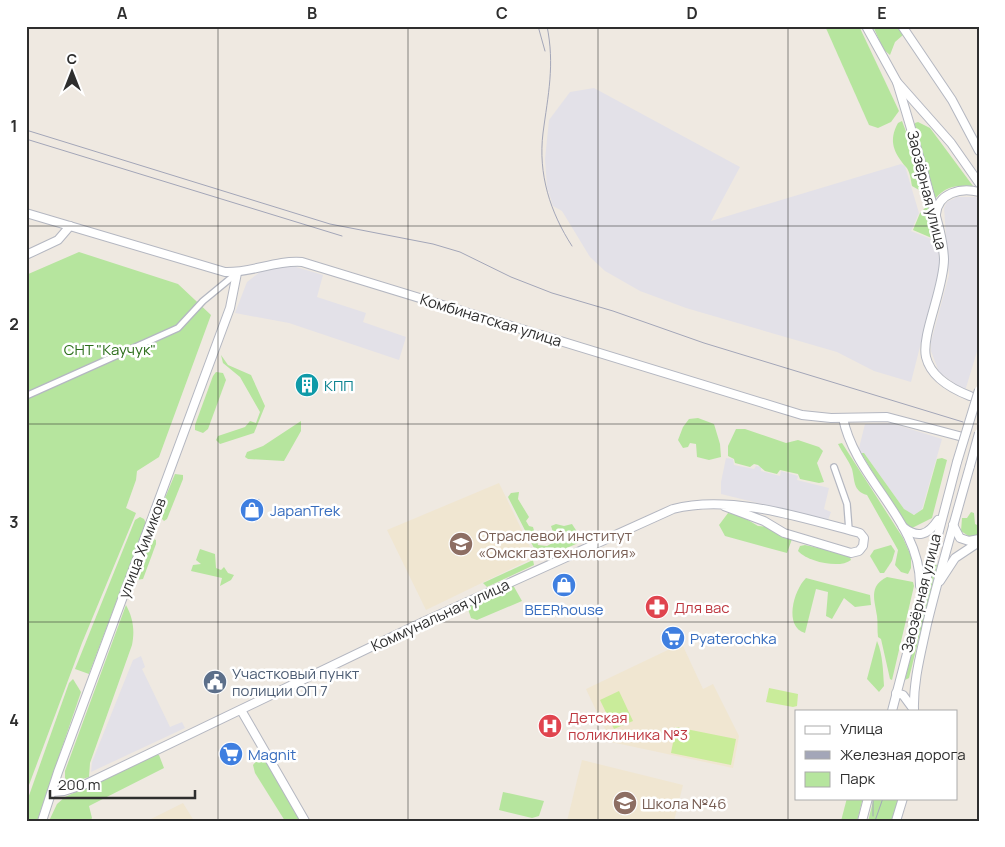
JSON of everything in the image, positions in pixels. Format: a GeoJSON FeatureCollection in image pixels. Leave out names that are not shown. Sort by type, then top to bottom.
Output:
{"type":"FeatureCollection","features":[{"type":"Feature","properties":{"kind":"main road","name":"Заозёрная улица"},"geometry":{"type":"LineString","coordinates":[[866,26],[897,82],[951,143],[979,183]]}},
{"type":"Feature","properties":{"kind":"main road"},"geometry":{"type":"LineString","coordinates":[[902,26],[952,100],[979,152]]}},
{"type":"Feature","properties":{"kind":"main road","name":"Заозёрная улица"},"geometry":{"type":"LineString","coordinates":[[897,82],[936,216],[944,257],[941,288],[928,334],[926,357],[931,368],[946,384],[970,396]]}},
{"type":"Feature","properties":{"kind":"main road"},"geometry":{"type":"LineString","coordinates":[[936,216],[936,208],[947,195],[965,190],[979,192]]}},
{"type":"Feature","properties":{"kind":"main road","name":"Комбинатская улица"},"geometry":{"type":"LineString","coordinates":[[26,213],[215,270],[237,273],[279,262],[302,262],[802,415],[843,418],[887,417],[958,436]]}},
{"type":"Feature","properties":{"kind":"main road"},"geometry":{"type":"LineString","coordinates":[[26,255],[58,240],[70,226]]}},
{"type":"Feature","properties":{"kind":"main road","name":"улица Химиков"},"geometry":{"type":"LineString","coordinates":[[42,821],[230,308],[237,273]]}},
{"type":"Feature","properties":{"kind":"main road","name":"Заозёрная улица"},"geometry":{"type":"LineString","coordinates":[[892,710],[942,514],[979,390]]}},
{"type":"Feature","properties":{"kind":"main road"},"geometry":{"type":"LineString","coordinates":[[843,418],[852,449],[902,526],[918,560],[919,600]]}},
{"type":"Feature","properties":{"kind":"main road","name":"Заозёрная улица"},"geometry":{"type":"LineString","coordinates":[[914,710],[915,679],[934,594],[952,523],[979,434]]}},
{"type":"Feature","properties":{"kind":"main road","name":"Коммунальная улица"},"geometry":{"type":"LineString","coordinates":[[52,792],[64,791],[86,784],[423,622],[650,518],[688,506],[724,506],[767,508],[860,533],[864,538],[863,546],[859,551],[851,553],[784,533],[773,525],[724,506]]}},
{"type":"Feature","properties":{"kind":"main road"},"geometry":{"type":"LineString","coordinates":[[902,526],[914,534],[927,533],[942,514]]}},
{"type":"Feature","properties":{"kind":"main road"},"geometry":{"type":"LineString","coordinates":[[952,523],[956,534],[960,538],[979,541]]}},
{"type":"Feature","properties":{"kind":"main road"},"geometry":{"type":"LineString","coordinates":[[934,594],[955,558],[979,541]]}},
{"type":"Feature","properties":{"kind":"main road"},"geometry":{"type":"LineString","coordinates":[[900,676],[901,682],[908,684],[915,679]]}},
{"type":"Feature","properties":{"kind":"main road"},"geometry":{"type":"LineString","coordinates":[[896,693],[906,698],[913,710]]}},
{"type":"Feature","properties":{"kind":"main road"},"geometry":{"type":"LineString","coordinates":[[241,710],[305,821]]}},
{"type":"Feature","properties":{"kind":"main road"},"geometry":{"type":"LineString","coordinates":[[862,821],[867,800]]}},
{"type":"Feature","properties":{"kind":"main road"},"geometry":{"type":"LineString","coordinates":[[896,821],[902,800]]}},
{"type":"Feature","properties":{"kind":"street"},"geometry":{"type":"LineString","coordinates":[[26,396],[178,328],[203,301],[237,273]]}},
{"type":"Feature","properties":{"kind":"street"},"geometry":{"type":"LineString","coordinates":[[834,467],[847,504],[849,530]]}},
{"type":"Feature","properties":{"kind":"shaded area"},"geometry":{"type":"Polygon","coordinates":[[[594,88],[740,167],[711,221],[901,164],[905,166],[919,213],[911,231],[931,239],[937,239],[940,268],[911,382],[874,371],[837,352],[686,308],[640,291],[605,271],[590,257],[562,211],[553,206],[547,187],[545,159],[549,120],[570,92],[594,88]]]}},
{"type":"Feature","properties":{"kind":"shaded area"},"geometry":{"type":"Polygon","coordinates":[[[957,197],[976,197],[979,201],[979,345],[965,391],[939,372],[931,351],[931,342],[949,275],[944,208],[947,202],[957,197]]]}},
{"type":"Feature","properties":{"kind":"shaded area"},"geometry":{"type":"Polygon","coordinates":[[[286,264],[323,275],[317,297],[366,313],[363,322],[406,337],[399,360],[289,323],[235,313],[247,282],[260,272],[286,264]]]}},
{"type":"Feature","properties":{"kind":"shaded area"},"geometry":{"type":"Polygon","coordinates":[[[891,423],[942,439],[922,509],[917,514],[909,514],[904,509],[864,453],[858,452],[865,424],[891,423]]]}},
{"type":"Feature","properties":{"kind":"shaded area"},"geometry":{"type":"Polygon","coordinates":[[[726,458],[733,459],[734,465],[754,469],[756,466],[761,467],[761,471],[780,476],[781,471],[798,476],[797,480],[829,488],[824,509],[831,512],[828,520],[721,494],[721,482],[726,458]]]}},
{"type":"Feature","properties":{"kind":"shaded area","name":"Отраслевой институт «Омскгазтехнология»"},"geometry":{"type":"Polygon","coordinates":[[[499,483],[535,557],[426,610],[387,530],[499,483]]]}},
{"type":"Feature","properties":{"kind":"shaded area"},"geometry":{"type":"Polygon","coordinates":[[[683,646],[703,689],[713,684],[739,736],[733,768],[611,742],[586,689],[672,648],[677,649],[683,646]]]}},
{"type":"Feature","properties":{"kind":"shaded area"},"geometry":{"type":"Polygon","coordinates":[[[141,656],[145,667],[142,669],[170,727],[182,722],[185,728],[91,772],[92,762],[133,660],[141,656]]]}},
{"type":"Feature","properties":{"kind":"shaded area","name":"Школа №46"},"geometry":{"type":"Polygon","coordinates":[[[582,760],[683,785],[674,821],[567,821],[582,760]]]}},
{"type":"Feature","properties":{"kind":"shaded area"},"geometry":{"type":"Polygon","coordinates":[[[183,803],[194,821],[147,821],[183,803]]]}},
{"type":"Feature","properties":{"kind":"green space"},"geometry":{"type":"Polygon","coordinates":[[[825,26],[859,26],[899,111],[891,122],[878,128],[869,125],[825,26]]]}},
{"type":"Feature","properties":{"kind":"green space"},"geometry":{"type":"Polygon","coordinates":[[[873,26],[898,26],[903,35],[895,42],[890,55],[883,49],[873,26]]]}},
{"type":"Feature","properties":{"kind":"green space"},"geometry":{"type":"Polygon","coordinates":[[[902,121],[919,166],[938,237],[934,239],[913,230],[920,213],[926,207],[919,190],[912,186],[908,171],[898,157],[894,146],[893,136],[895,129],[898,123],[902,121]]]}},
{"type":"Feature","properties":{"kind":"green space"},"geometry":{"type":"Polygon","coordinates":[[[918,122],[930,128],[973,186],[952,187],[943,191],[935,199],[914,129],[915,123],[918,122]]]}},
{"type":"Feature","properties":{"kind":"green space","name":"СНТ \"Каучук\""},"geometry":{"type":"Polygon","coordinates":[[[79,252],[178,284],[211,315],[159,457],[137,471],[136,480],[126,508],[136,513],[82,643],[26,793],[26,275],[79,252]]]}},
{"type":"Feature","properties":{"kind":"green space"},"geometry":{"type":"Polygon","coordinates":[[[221,355],[228,365],[251,375],[265,406],[254,433],[220,444],[216,440],[218,436],[245,427],[250,421],[256,423],[260,412],[240,377],[223,363],[221,355]]]}},
{"type":"Feature","properties":{"kind":"green space"},"geometry":{"type":"Polygon","coordinates":[[[216,372],[223,373],[226,380],[208,429],[203,433],[195,430],[195,425],[216,372]]]}},
{"type":"Feature","properties":{"kind":"green space"},"geometry":{"type":"Polygon","coordinates":[[[698,418],[714,424],[720,444],[721,457],[709,460],[697,457],[696,444],[690,443],[688,447],[683,448],[678,440],[683,427],[689,419],[698,418]]]}},
{"type":"Feature","properties":{"kind":"green space"},"geometry":{"type":"Polygon","coordinates":[[[301,421],[301,431],[284,461],[248,459],[245,457],[247,452],[263,446],[301,421]]]}},
{"type":"Feature","properties":{"kind":"green space"},"geometry":{"type":"Polygon","coordinates":[[[736,429],[745,429],[786,443],[798,440],[819,447],[823,451],[817,463],[824,482],[819,483],[800,479],[798,474],[780,470],[777,474],[765,471],[754,464],[750,467],[735,463],[734,459],[728,456],[728,446],[736,429]]]}},
{"type":"Feature","properties":{"kind":"green space"},"geometry":{"type":"Polygon","coordinates":[[[842,443],[903,538],[911,556],[911,568],[908,574],[901,572],[895,565],[898,550],[867,495],[857,488],[851,466],[838,444],[842,443]]]}},
{"type":"Feature","properties":{"kind":"green space"},"geometry":{"type":"Polygon","coordinates":[[[861,453],[864,453],[904,509],[914,515],[923,509],[937,459],[947,460],[932,518],[912,528],[904,523],[861,453]]]}},
{"type":"Feature","properties":{"kind":"green space"},"geometry":{"type":"Polygon","coordinates":[[[175,474],[183,475],[183,479],[167,519],[164,521],[159,516],[160,510],[175,474]]]}},
{"type":"Feature","properties":{"kind":"green space"},"geometry":{"type":"Polygon","coordinates":[[[519,492],[518,499],[529,517],[526,521],[529,526],[533,527],[538,545],[547,546],[556,541],[551,526],[556,524],[564,526],[572,524],[583,541],[548,556],[534,548],[508,497],[511,493],[519,492]]]}},
{"type":"Feature","properties":{"kind":"green space"},"geometry":{"type":"Polygon","coordinates":[[[971,512],[974,513],[975,524],[979,526],[977,536],[970,537],[961,531],[962,518],[967,518],[971,512]]]}},
{"type":"Feature","properties":{"kind":"green space"},"geometry":{"type":"Polygon","coordinates":[[[728,513],[738,514],[758,526],[769,527],[792,539],[787,553],[725,536],[719,525],[728,513]]]}},
{"type":"Feature","properties":{"kind":"green space"},"geometry":{"type":"Polygon","coordinates":[[[140,517],[146,523],[89,674],[75,669],[135,520],[140,517]]]}},
{"type":"Feature","properties":{"kind":"green space"},"geometry":{"type":"Polygon","coordinates":[[[153,539],[156,540],[156,544],[143,579],[135,580],[147,547],[153,539]]]}},
{"type":"Feature","properties":{"kind":"green space"},"geometry":{"type":"Polygon","coordinates":[[[805,545],[849,555],[851,560],[839,564],[816,561],[798,551],[800,546],[805,545]]]}},
{"type":"Feature","properties":{"kind":"green space"},"geometry":{"type":"Polygon","coordinates":[[[891,545],[895,551],[892,561],[884,573],[880,573],[870,556],[874,550],[891,545]]]}},
{"type":"Feature","properties":{"kind":"green space"},"geometry":{"type":"Polygon","coordinates":[[[200,549],[215,554],[216,568],[221,570],[224,567],[228,573],[234,575],[231,580],[220,586],[222,578],[191,571],[193,565],[201,564],[196,560],[200,549]]]}},
{"type":"Feature","properties":{"kind":"green space"},"geometry":{"type":"Polygon","coordinates":[[[533,560],[534,565],[487,587],[483,583],[533,560]]]}},
{"type":"Feature","properties":{"kind":"green space"},"geometry":{"type":"Polygon","coordinates":[[[932,564],[937,565],[909,678],[905,680],[932,564]]]}},
{"type":"Feature","properties":{"kind":"green space"},"geometry":{"type":"Polygon","coordinates":[[[887,577],[913,582],[914,586],[892,680],[890,679],[881,639],[878,637],[874,599],[877,585],[887,577]]]}},
{"type":"Feature","properties":{"kind":"green space"},"geometry":{"type":"Polygon","coordinates":[[[806,578],[870,595],[871,605],[855,607],[844,598],[832,619],[826,616],[828,592],[816,589],[805,633],[794,624],[793,608],[797,591],[806,578]]]}},
{"type":"Feature","properties":{"kind":"green space"},"geometry":{"type":"Polygon","coordinates":[[[513,585],[522,601],[477,620],[471,618],[467,606],[497,596],[513,585]]]}},
{"type":"Feature","properties":{"kind":"green space"},"geometry":{"type":"Polygon","coordinates":[[[126,605],[133,624],[132,645],[90,763],[89,777],[70,783],[65,778],[65,771],[126,605]]]}},
{"type":"Feature","properties":{"kind":"green space"},"geometry":{"type":"Polygon","coordinates":[[[877,641],[882,657],[884,686],[879,692],[867,679],[877,641]]]}},
{"type":"Feature","properties":{"kind":"green space"},"geometry":{"type":"Polygon","coordinates":[[[73,679],[81,692],[37,821],[26,821],[26,804],[69,683],[73,679]]]}},
{"type":"Feature","properties":{"kind":"green space"},"geometry":{"type":"Polygon","coordinates":[[[769,688],[798,694],[797,706],[793,707],[766,702],[769,688]]]}},
{"type":"Feature","properties":{"kind":"green space"},"geometry":{"type":"Polygon","coordinates":[[[619,691],[633,721],[614,729],[600,700],[619,691]]]}},
{"type":"Feature","properties":{"kind":"green space"},"geometry":{"type":"Polygon","coordinates":[[[676,727],[736,739],[731,765],[671,753],[676,727]]]}},
{"type":"Feature","properties":{"kind":"green space"},"geometry":{"type":"Polygon","coordinates":[[[155,755],[159,755],[164,768],[89,806],[92,818],[90,821],[49,821],[57,804],[65,797],[155,755]]]}},
{"type":"Feature","properties":{"kind":"green space"},"geometry":{"type":"Polygon","coordinates":[[[265,758],[301,821],[285,821],[255,773],[253,765],[257,760],[265,758]]]}},
{"type":"Feature","properties":{"kind":"green space"},"geometry":{"type":"Polygon","coordinates":[[[503,792],[544,801],[539,816],[532,818],[499,810],[503,792]]]}},
{"type":"Feature","properties":{"kind":"green space"},"geometry":{"type":"Polygon","coordinates":[[[846,800],[862,800],[857,821],[841,821],[846,800]]]}},
{"type":"Feature","properties":{"kind":"green space"},"geometry":{"type":"Polygon","coordinates":[[[873,800],[898,800],[891,821],[868,821],[873,800]]]}},
{"type":"Feature","properties":{"kind":"tram line"},"geometry":{"type":"LineString","coordinates":[[873,800],[873,816]]}},
{"type":"Feature","properties":{"kind":"tram line"},"geometry":{"type":"LineString","coordinates":[[875,821],[882,800]]}},
{"type":"Feature","properties":{"kind":"railway"},"geometry":{"type":"LineString","coordinates":[[538,26],[545,51]]}},
{"type":"Feature","properties":{"kind":"railway"},"geometry":{"type":"LineString","coordinates":[[547,26],[551,67],[543,133],[542,163],[547,192],[557,220],[572,246]]}},
{"type":"Feature","properties":{"kind":"railway"},"geometry":{"type":"LineString","coordinates":[[26,130],[330,224],[433,244],[460,252],[511,277],[552,293],[613,311],[704,343],[963,422]]}},
{"type":"Feature","properties":{"kind":"railway"},"geometry":{"type":"LineString","coordinates":[[26,139],[342,236]]}},
{"type":"Feature","properties":{"kind":"place","name":"КПП"},"geometry":{"type":"Point","coordinates":[307,385]}},
{"type":"Feature","properties":{"kind":"place","name":"JapanTrek"},"geometry":{"type":"Point","coordinates":[252,510]}},
{"type":"Feature","properties":{"kind":"place","name":"Отраслевой институт «Омскгазтехнология»"},"geometry":{"type":"Point","coordinates":[461,544]}},
{"type":"Feature","properties":{"kind":"place","name":"BEERhouse"},"geometry":{"type":"Point","coordinates":[564,585]}},
{"type":"Feature","properties":{"kind":"place","name":"Для вас"},"geometry":{"type":"Point","coordinates":[657,607]}},
{"type":"Feature","properties":{"kind":"place","name":"Pyaterochka"},"geometry":{"type":"Point","coordinates":[673,638]}},
{"type":"Feature","properties":{"kind":"place","name":"Участковый пункт полиции ОП 7"},"geometry":{"type":"Point","coordinates":[215,682]}},
{"type":"Feature","properties":{"kind":"place","name":"Детская поликлиника №3"},"geometry":{"type":"Point","coordinates":[550,726]}},
{"type":"Feature","properties":{"kind":"place","name":"Magnit"},"geometry":{"type":"Point","coordinates":[231,754]}},
{"type":"Feature","properties":{"kind":"place","name":"Школа №46"},"geometry":{"type":"Point","coordinates":[625,803]}}]}
